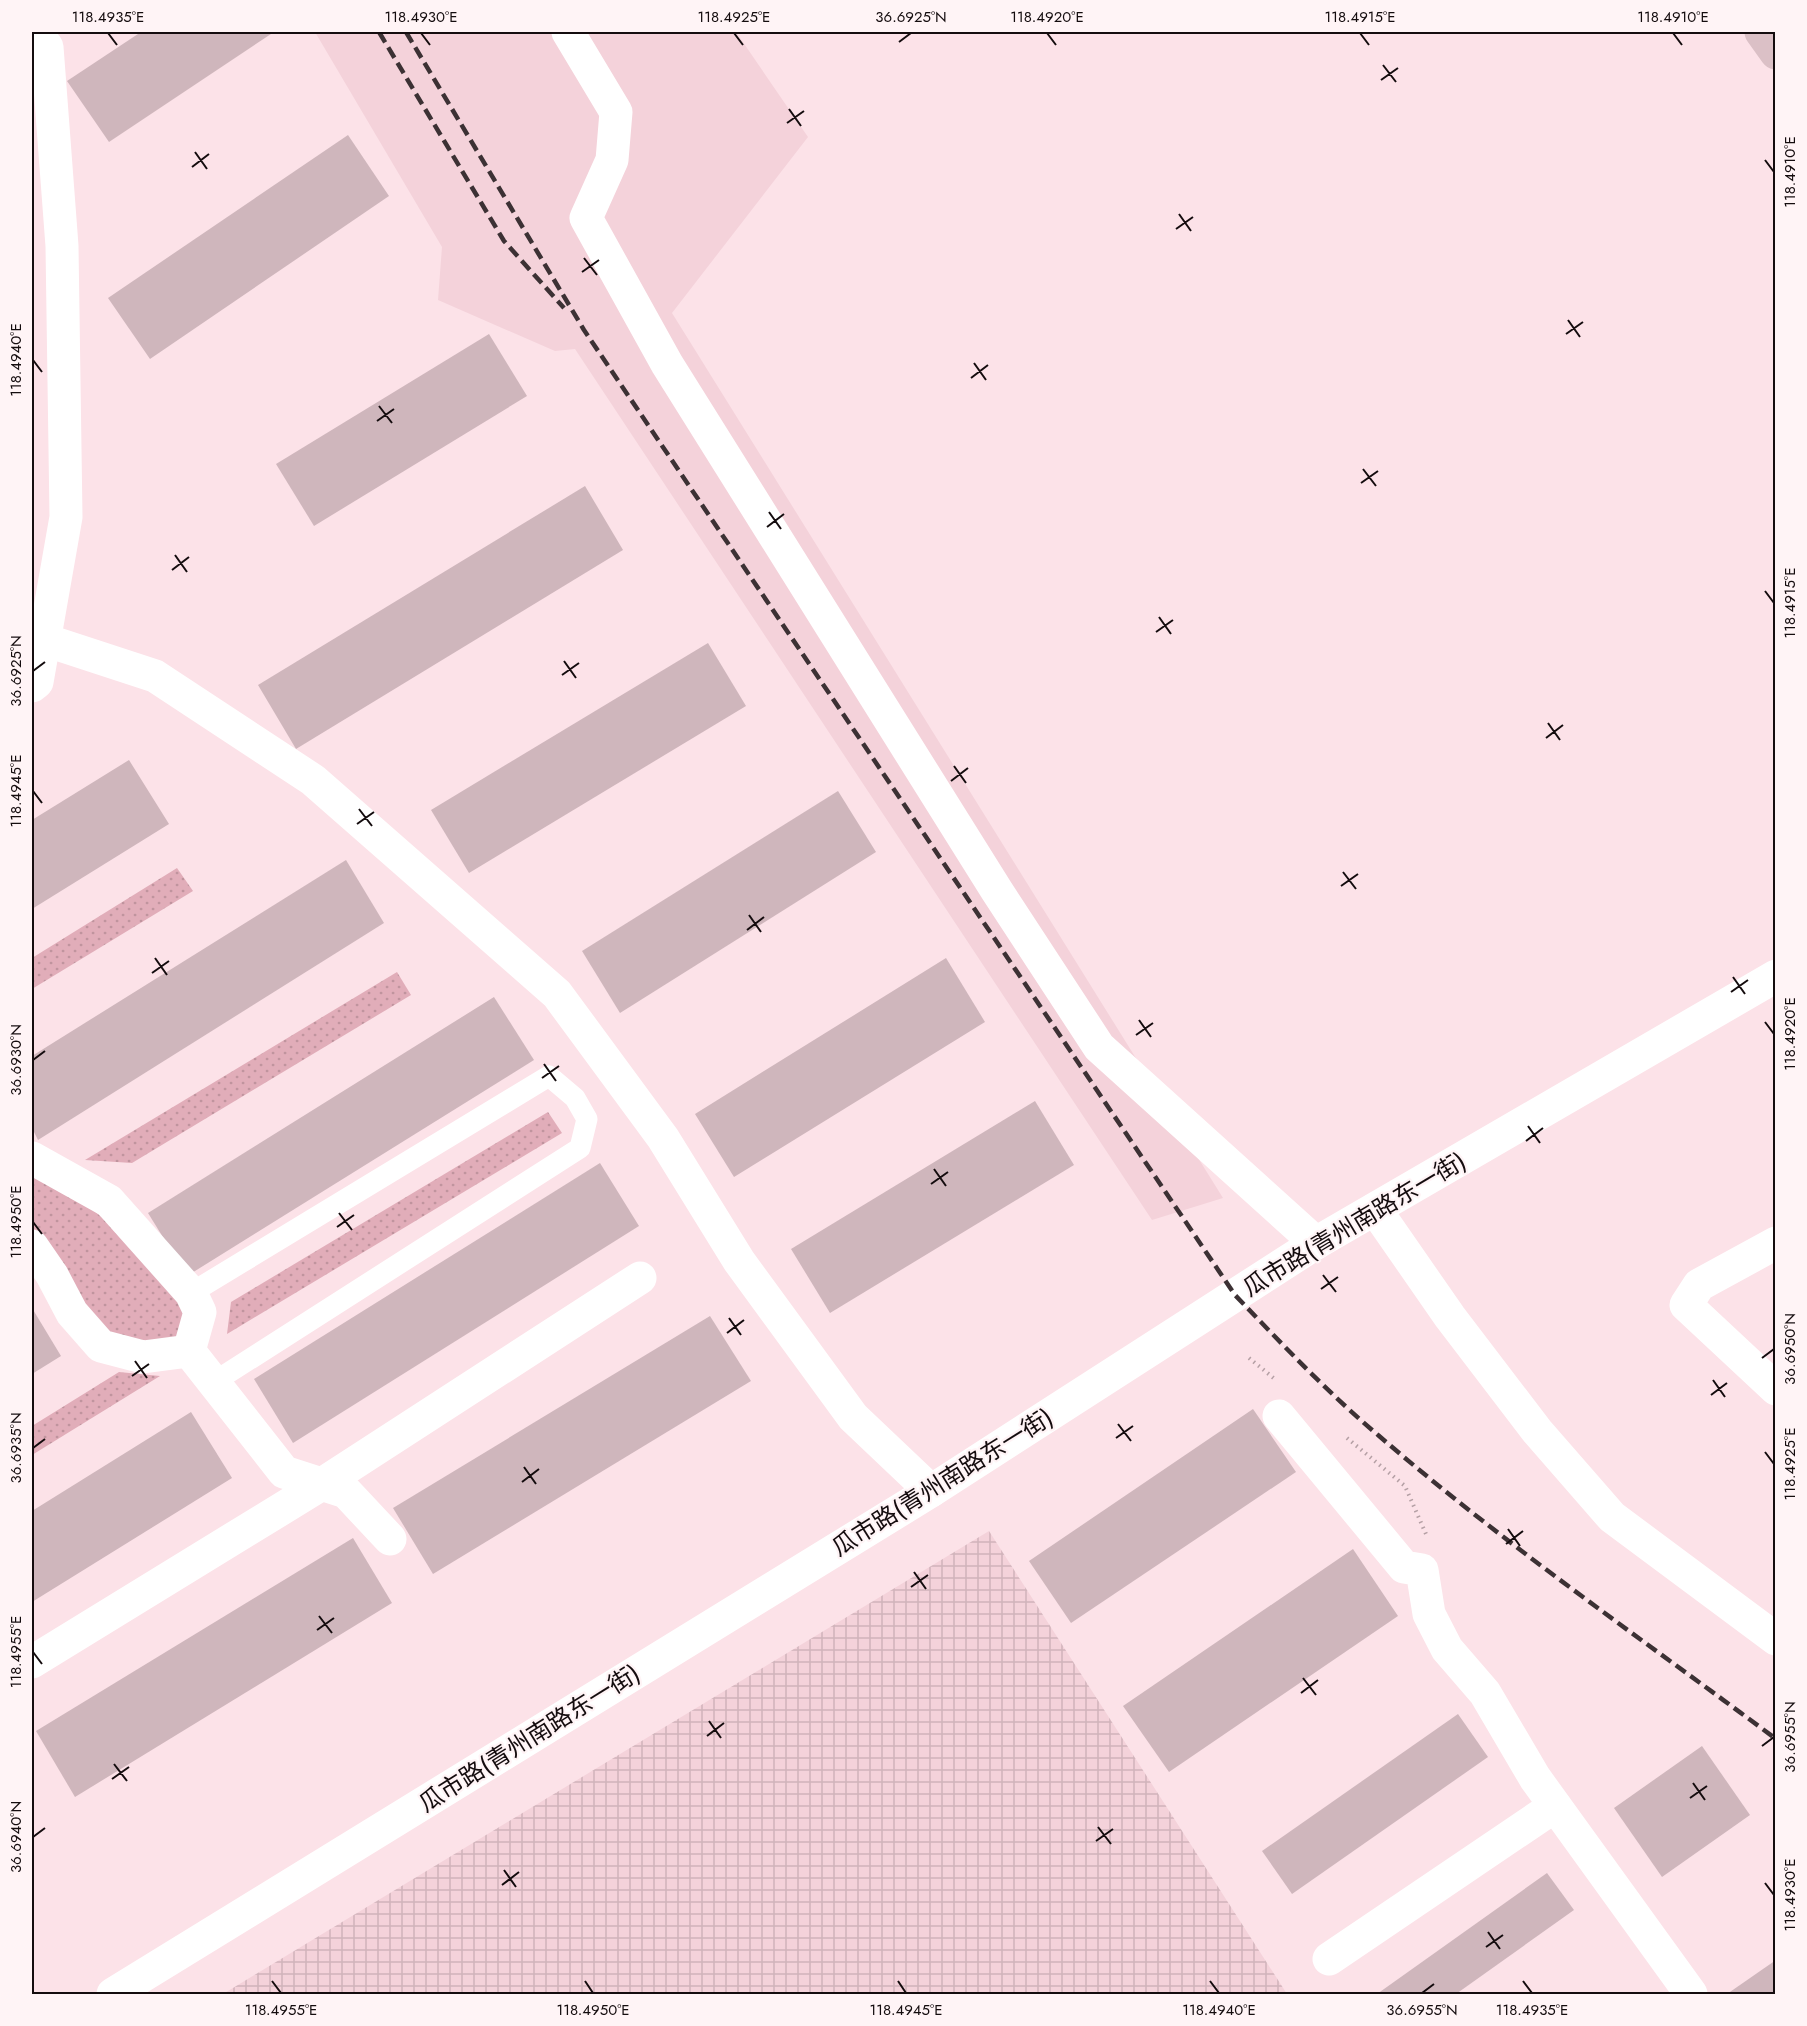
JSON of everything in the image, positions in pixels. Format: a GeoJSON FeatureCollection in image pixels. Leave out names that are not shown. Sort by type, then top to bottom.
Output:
{"type":"FeatureCollection","features":[{"type":"Feature","properties":{"kind":"main road"},"geometry":{"type":"LineString","coordinates":[[1761,32],[1776,53]]}},
{"type":"Feature","properties":{"kind":"street"},"geometry":{"type":"LineString","coordinates":[[32,686],[38,682],[66,517],[62,246],[46,47],[36,32]]}},
{"type":"Feature","properties":{"kind":"street"},"geometry":{"type":"LineString","coordinates":[[568,32],[616,112],[612,160],[586,218],[667,364],[991,881],[1099,1047],[1316,1243]]}},
{"type":"Feature","properties":{"kind":"street"},"geometry":{"type":"LineString","coordinates":[[45,640],[155,676],[313,780],[557,994],[663,1138],[740,1261],[853,1417],[931,1491]]}},
{"type":"Feature","properties":{"kind":"street","name":"瓜市路(青州南路东一街)"},"geometry":{"type":"LineString","coordinates":[[112,1995],[931,1491],[1316,1243],[1776,976]]}},
{"type":"Feature","properties":{"kind":"street"},"geometry":{"type":"LineString","coordinates":[[32,1158],[46,1168],[109,1201],[191,1293],[200,1312],[189,1351]]}},
{"type":"Feature","properties":{"kind":"street"},"geometry":{"type":"LineString","coordinates":[[1375,1209],[1450,1317],[1537,1431],[1612,1517],[1776,1639]]}},
{"type":"Feature","properties":{"kind":"street"},"geometry":{"type":"LineString","coordinates":[[1776,1243],[1699,1285],[1686,1305],[1776,1389]]}},
{"type":"Feature","properties":{"kind":"street"},"geometry":{"type":"LineString","coordinates":[[32,1246],[52,1275],[72,1313],[101,1346],[143,1357],[189,1351]]}},
{"type":"Feature","properties":{"kind":"street"},"geometry":{"type":"LineString","coordinates":[[32,1662],[322,1484],[640,1278]]}},
{"type":"Feature","properties":{"kind":"street"},"geometry":{"type":"LineString","coordinates":[[189,1351],[284,1472],[346,1492],[390,1539]]}},
{"type":"Feature","properties":{"kind":"street"},"geometry":{"type":"LineString","coordinates":[[1279,1416],[1404,1567],[1422,1570],[1430,1614],[1448,1649],[1485,1693],[1555,1806],[1691,1995]]}},
{"type":"Feature","properties":{"kind":"street"},"geometry":{"type":"LineString","coordinates":[[1329,1959],[1555,1806]]}},
{"type":"Feature","properties":{"kind":"lane"},"geometry":{"type":"LineString","coordinates":[[191,1293],[549,1076],[575,1098],[587,1119],[580,1148],[213,1382]]}},
{"type":"Feature","properties":{"kind":"shaded area"},"geometry":{"type":"Polygon","coordinates":[[[315,32],[736,32],[808,137],[672,313],[1223,1198],[1152,1220],[575,349],[555,351],[438,300],[442,247],[315,32]]]}},
{"type":"Feature","properties":{"kind":"shaded area"},"geometry":{"type":"Polygon","coordinates":[[[177,868],[193,891],[32,989],[32,958],[177,868]]]}},
{"type":"Feature","properties":{"kind":"shaded area"},"geometry":{"type":"Polygon","coordinates":[[[397,972],[411,995],[132,1163],[85,1160],[397,972]]]}},
{"type":"Feature","properties":{"kind":"shaded area"},"geometry":{"type":"Polygon","coordinates":[[[548,1112],[562,1133],[227,1334],[231,1302],[548,1112]]]}},
{"type":"Feature","properties":{"kind":"shaded area"},"geometry":{"type":"Polygon","coordinates":[[[32,1158],[191,1293],[189,1351],[101,1346],[32,1246],[32,1158]]]}},
{"type":"Feature","properties":{"kind":"shaded area"},"geometry":{"type":"Polygon","coordinates":[[[119,1372],[160,1376],[32,1455],[32,1426],[119,1372]]]}},
{"type":"Feature","properties":{"kind":"shaded area"},"geometry":{"type":"Polygon","coordinates":[[[989,1531],[1287,1994],[223,1994],[989,1531]]]}},
{"type":"Feature","properties":{"kind":"building"},"geometry":{"type":"Polygon","coordinates":[[[141,32],[274,32],[109,142],[67,81],[141,32]]]}},
{"type":"Feature","properties":{"kind":"building"},"geometry":{"type":"Polygon","coordinates":[[[348,135],[389,196],[150,359],[108,298],[348,135]]]}},
{"type":"Feature","properties":{"kind":"building"},"geometry":{"type":"Polygon","coordinates":[[[489,334],[527,396],[314,526],[276,464],[489,334]]]}},
{"type":"Feature","properties":{"kind":"building"},"geometry":{"type":"Polygon","coordinates":[[[585,486],[623,550],[296,749],[258,685],[585,486]]]}},
{"type":"Feature","properties":{"kind":"building"},"geometry":{"type":"Polygon","coordinates":[[[708,643],[746,706],[469,873],[431,810],[708,643]]]}},
{"type":"Feature","properties":{"kind":"building"},"geometry":{"type":"Polygon","coordinates":[[[129,760],[169,824],[32,909],[32,820],[129,760]]]}},
{"type":"Feature","properties":{"kind":"building"},"geometry":{"type":"Polygon","coordinates":[[[838,791],[876,852],[620,1013],[582,951],[838,791]]]}},
{"type":"Feature","properties":{"kind":"building"},"geometry":{"type":"Polygon","coordinates":[[[346,860],[384,923],[38,1140],[32,1128],[32,1056],[346,860]]]}},
{"type":"Feature","properties":{"kind":"building"},"geometry":{"type":"Polygon","coordinates":[[[946,958],[985,1022],[734,1177],[695,1114],[946,958]]]}},
{"type":"Feature","properties":{"kind":"building"},"geometry":{"type":"Polygon","coordinates":[[[494,997],[534,1060],[187,1276],[148,1213],[494,997]]]}},
{"type":"Feature","properties":{"kind":"building"},"geometry":{"type":"Polygon","coordinates":[[[1035,1101],[1074,1165],[830,1313],[791,1249],[1035,1101]]]}},
{"type":"Feature","properties":{"kind":"building"},"geometry":{"type":"Polygon","coordinates":[[[600,1163],[639,1226],[293,1443],[254,1379],[600,1163]]]}},
{"type":"Feature","properties":{"kind":"building"},"geometry":{"type":"Polygon","coordinates":[[[32,1308],[61,1356],[32,1374],[32,1308]]]}},
{"type":"Feature","properties":{"kind":"building"},"geometry":{"type":"Polygon","coordinates":[[[710,1316],[751,1381],[433,1574],[393,1508],[710,1316]]]}},
{"type":"Feature","properties":{"kind":"building"},"geometry":{"type":"Polygon","coordinates":[[[1253,1409],[1296,1472],[1071,1623],[1029,1561],[1253,1409]]]}},
{"type":"Feature","properties":{"kind":"building"},"geometry":{"type":"Polygon","coordinates":[[[191,1412],[232,1478],[32,1602],[32,1511],[191,1412]]]}},
{"type":"Feature","properties":{"kind":"building"},"geometry":{"type":"Polygon","coordinates":[[[353,1538],[392,1603],[75,1797],[36,1731],[353,1538]]]}},
{"type":"Feature","properties":{"kind":"building"},"geometry":{"type":"Polygon","coordinates":[[[1353,1549],[1398,1616],[1169,1772],[1123,1706],[1353,1549]]]}},
{"type":"Feature","properties":{"kind":"building"},"geometry":{"type":"Polygon","coordinates":[[[1458,1714],[1488,1757],[1292,1894],[1262,1851],[1458,1714]]]}},
{"type":"Feature","properties":{"kind":"building"},"geometry":{"type":"Polygon","coordinates":[[[1702,1746],[1750,1815],[1662,1877],[1614,1808],[1702,1746]]]}},
{"type":"Feature","properties":{"kind":"building"},"geometry":{"type":"Polygon","coordinates":[[[1547,1873],[1574,1910],[1456,1994],[1377,1994],[1547,1873]]]}},
{"type":"Feature","properties":{"kind":"building"},"geometry":{"type":"Polygon","coordinates":[[[1776,1960],[1776,1994],[1727,1994],[1776,1960]]]}},
{"type":"Feature","properties":{"kind":"railway"},"geometry":{"type":"LineString","coordinates":[[379,32],[504,241],[564,308]]}},
{"type":"Feature","properties":{"kind":"railway"},"geometry":{"type":"LineString","coordinates":[[406,32],[584,330],[1235,1295],[1341,1402],[1426,1475],[1524,1553],[1776,1739]]}}]}
